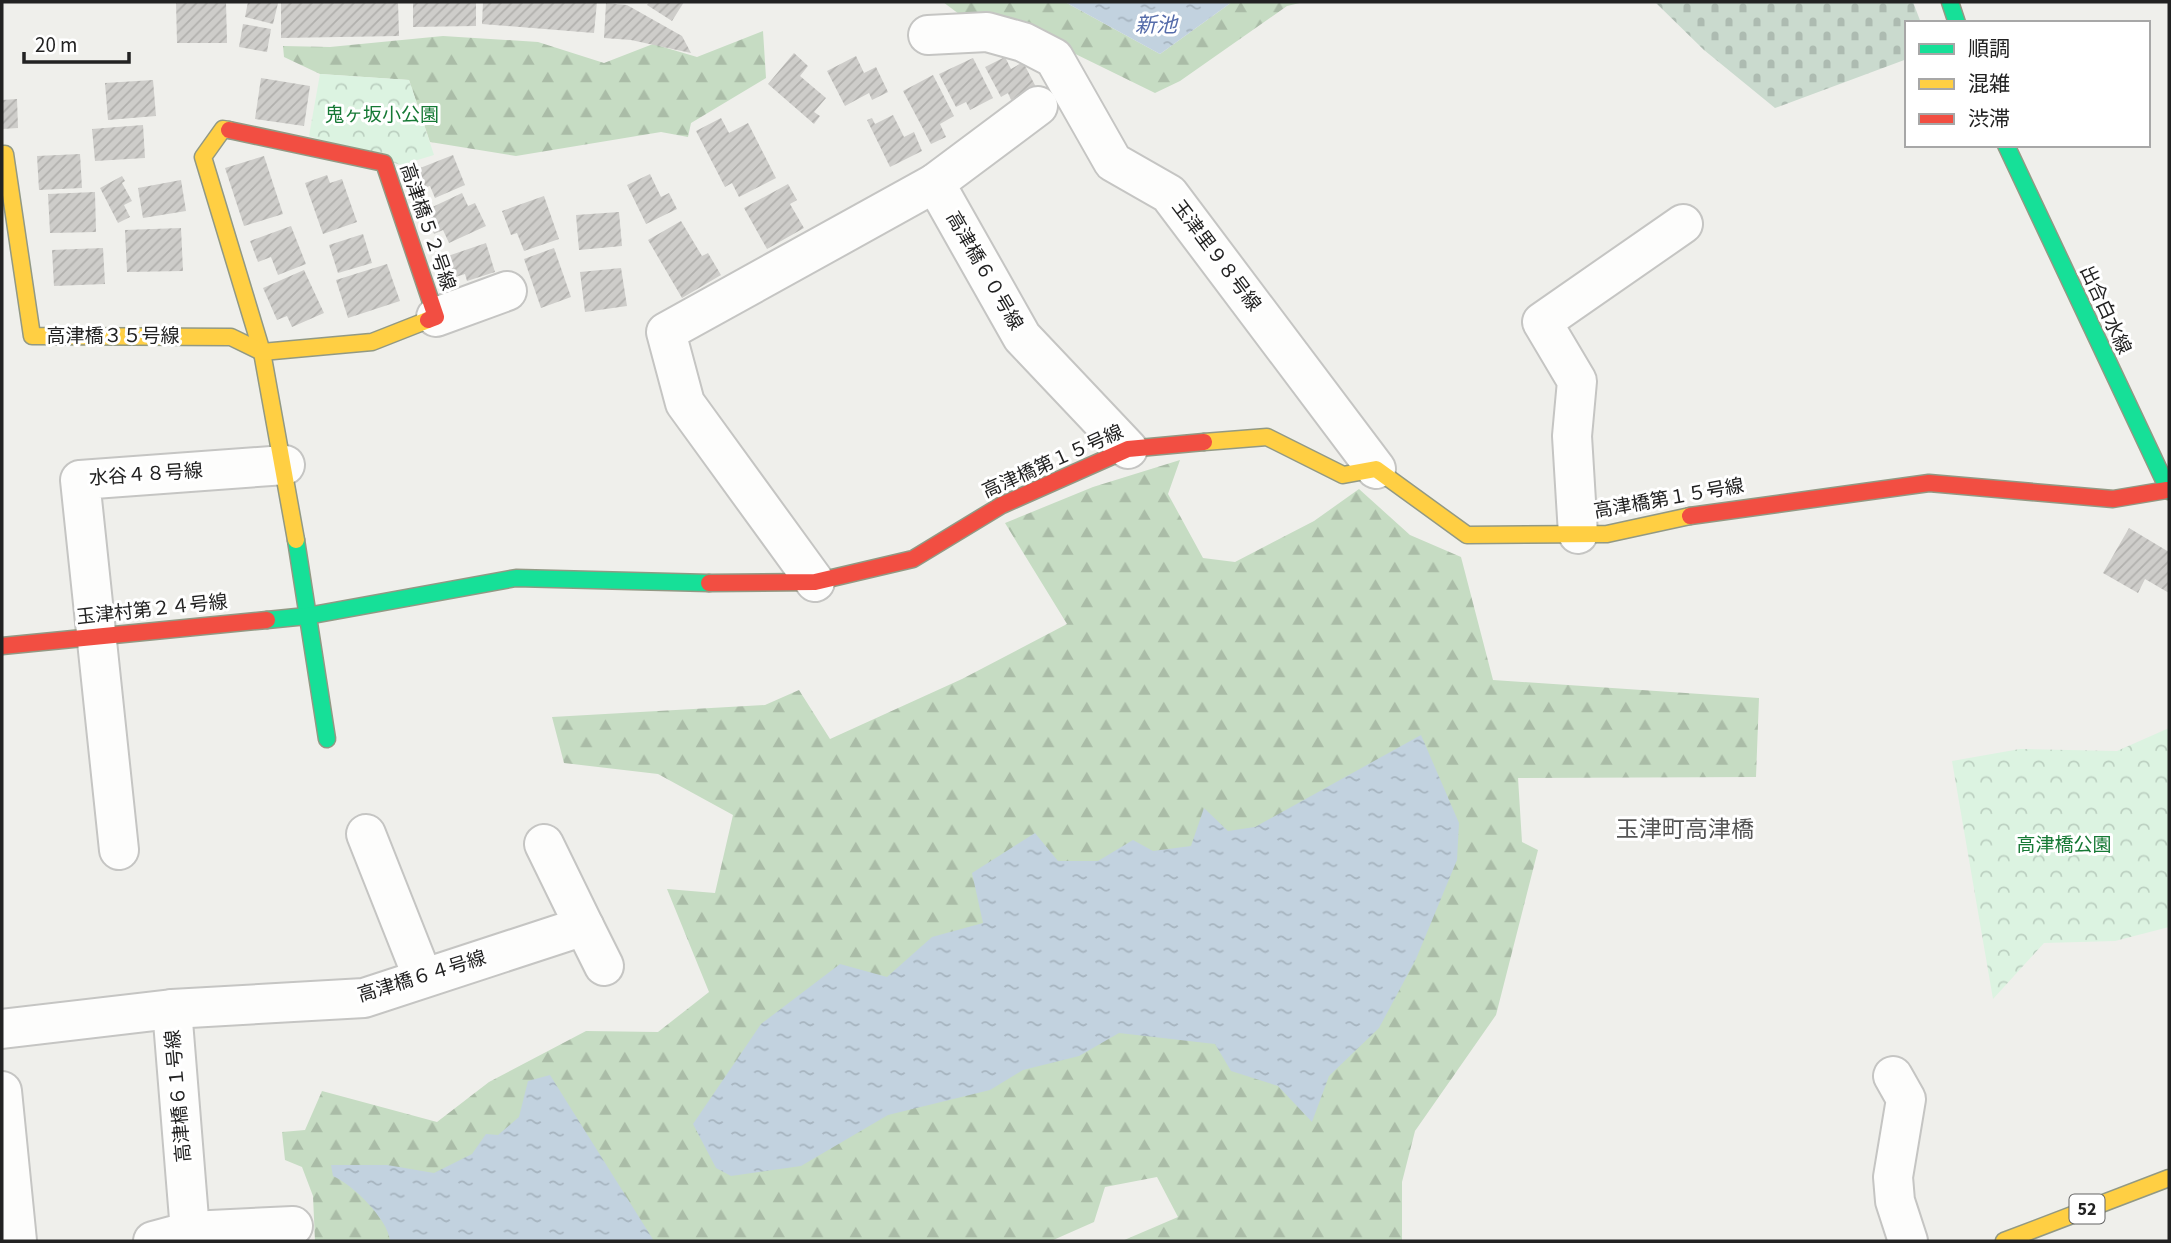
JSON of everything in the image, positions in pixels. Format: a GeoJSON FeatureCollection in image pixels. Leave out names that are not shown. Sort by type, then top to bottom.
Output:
{"type":"FeatureCollection","features":[{"type":"Feature","properties":{"kind":"street"},"geometry":{"type":"LineString","coordinates":[[1950,2],[1956,21]]}},
{"type":"Feature","properties":{"kind":"street","name":"玉津里９８号線"},"geometry":{"type":"LineString","coordinates":[[928,36],[987,32],[1023,42],[1054,58],[1114,162],[1169,194],[1377,469]]}},
{"type":"Feature","properties":{"kind":"street"},"geometry":{"type":"LineString","coordinates":[[815,582],[685,403],[666,331],[934,183],[1038,106]]}},
{"type":"Feature","properties":{"kind":"street","name":"高津橋５２号線"},"geometry":{"type":"LineString","coordinates":[[262,352],[372,342],[436,317],[384,163],[223,129],[203,157],[262,352],[285,465],[327,739]]}},
{"type":"Feature","properties":{"kind":"street","name":"出合白水線"},"geometry":{"type":"LineString","coordinates":[[2007,147],[2168,490]]}},
{"type":"Feature","properties":{"kind":"street","name":"高津橋３５号線"},"geometry":{"type":"LineString","coordinates":[[2,154],[5,153],[10,266],[32,336],[231,337],[262,352]]}},
{"type":"Feature","properties":{"kind":"street","name":"高津橋６０号線"},"geometry":{"type":"LineString","coordinates":[[934,183],[1022,337],[1128,449]]}},
{"type":"Feature","properties":{"kind":"street"},"geometry":{"type":"LineString","coordinates":[[1578,534],[1572,436],[1577,380],[1542,322],[1684,224]]}},
{"type":"Feature","properties":{"kind":"street"},"geometry":{"type":"LineString","coordinates":[[436,317],[507,291]]}},
{"type":"Feature","properties":{"kind":"street","name":"高津橋第１５号線"},"geometry":{"type":"LineString","coordinates":[[307,616],[516,578],[671,584],[815,582],[913,559],[1002,505],[1128,449],[1267,437],[1343,475],[1377,469],[1467,535],[1607,534],[1710,512],[1928,484],[2113,499],[2168,490]]}},
{"type":"Feature","properties":{"kind":"street","name":"水谷４８号線"},"geometry":{"type":"LineString","coordinates":[[94,636],[79,480],[285,465]]}},
{"type":"Feature","properties":{"kind":"street","name":"玉津村第２４号線"},"geometry":{"type":"LineString","coordinates":[[2,646],[307,616]]}},
{"type":"Feature","properties":{"kind":"street"},"geometry":{"type":"LineString","coordinates":[[94,636],[119,850]]}},
{"type":"Feature","properties":{"kind":"street"},"geometry":{"type":"LineString","coordinates":[[366,834],[423,978]]}},
{"type":"Feature","properties":{"kind":"street"},"geometry":{"type":"LineString","coordinates":[[544,844],[604,966]]}},
{"type":"Feature","properties":{"kind":"street","name":"高津橋６４号線"},"geometry":{"type":"LineString","coordinates":[[172,1009],[364,998],[583,926]]}},
{"type":"Feature","properties":{"kind":"street","name":"高津橋６１号線"},"geometry":{"type":"LineString","coordinates":[[2,1029],[172,1009],[190,1231]]}},
{"type":"Feature","properties":{"kind":"street"},"geometry":{"type":"LineString","coordinates":[[1893,1076],[1906,1099],[1893,1177],[1895,1201],[1908,1241]]}},
{"type":"Feature","properties":{"kind":"street"},"geometry":{"type":"LineString","coordinates":[[2,1091],[17,1241]]}},
{"type":"Feature","properties":{"kind":"street","name":"52"},"geometry":{"type":"LineString","coordinates":[[2004,1241],[2169,1178]]}},
{"type":"Feature","properties":{"kind":"street"},"geometry":{"type":"LineString","coordinates":[[153,1241],[190,1231],[293,1226]]}},
{"type":"Feature","properties":{"kind":"green space"},"geometry":{"type":"Polygon","coordinates":[[[943,2],[1065,2],[1160,54],[1232,2],[1304,2],[1287,6],[1180,81],[1155,93],[1055,44],[967,20],[943,2]]]}},
{"type":"Feature","properties":{"kind":"green space"},"geometry":{"type":"Polygon","coordinates":[[[1655,2],[1913,2],[1920,21],[1905,21],[1905,60],[1775,108],[1704,50],[1655,2]]]}},
{"type":"Feature","properties":{"kind":"green space"},"geometry":{"type":"Polygon","coordinates":[[[763,31],[766,78],[691,123],[688,137],[661,132],[516,156],[430,142],[409,80],[320,74],[284,57],[283,46],[330,47],[443,36],[538,42],[604,63],[653,44],[697,57],[763,31]]]}},
{"type":"Feature","properties":{"kind":"green space","name":"鬼ヶ坂小公園"},"geometry":{"type":"Polygon","coordinates":[[[320,74],[409,80],[434,155],[401,165],[309,136],[320,74]]]}},
{"type":"Feature","properties":{"kind":"green space"},"geometry":{"type":"Polygon","coordinates":[[[1180,460],[1168,494],[1203,558],[1235,562],[1314,521],[1359,489],[1410,535],[1461,557],[1493,680],[1759,698],[1756,777],[1518,778],[1522,842],[1538,850],[1496,1015],[1415,1131],[1402,1182],[1402,1241],[1122,1241],[1178,1217],[1157,1177],[1105,1187],[1094,1222],[1051,1241],[315,1241],[313,1196],[302,1167],[285,1160],[282,1132],[305,1130],[322,1091],[437,1122],[489,1082],[586,1031],[658,1032],[709,992],[667,889],[715,893],[733,815],[658,774],[564,763],[552,717],[765,705],[799,690],[830,739],[962,679],[1067,624],[1005,523],[1093,487],[1180,460]]]}},
{"type":"Feature","properties":{"kind":"green space","name":"高津橋公園"},"geometry":{"type":"Polygon","coordinates":[[[2169,728],[2169,927],[2115,941],[2044,943],[1993,999],[1952,761],[2020,749],[2117,751],[2169,728]]]}},
{"type":"Feature","properties":{"kind":"water","name":"新池"},"geometry":{"type":"Polygon","coordinates":[[[1065,2],[1232,2],[1160,54],[1065,2]]]}},
{"type":"Feature","properties":{"kind":"water"},"geometry":{"type":"Polygon","coordinates":[[[1421,735],[1459,823],[1457,860],[1416,959],[1379,1028],[1329,1076],[1312,1122],[1278,1086],[1231,1071],[1215,1044],[1119,1033],[1079,1056],[1023,1070],[990,1090],[888,1115],[801,1166],[731,1176],[716,1168],[693,1124],[761,1024],[840,964],[887,977],[932,937],[983,923],[972,873],[1035,833],[1058,861],[1098,861],[1133,840],[1153,851],[1191,846],[1204,808],[1228,831],[1255,827],[1421,735]]]}},
{"type":"Feature","properties":{"kind":"water"},"geometry":{"type":"Polygon","coordinates":[[[550,1075],[654,1241],[390,1241],[388,1232],[376,1213],[350,1187],[333,1176],[331,1165],[387,1165],[434,1173],[472,1154],[486,1134],[498,1135],[519,1117],[528,1081],[550,1075]]]}},
{"type":"Feature","properties":{"kind":"building"},"geometry":{"type":"Polygon","coordinates":[[[176,2],[226,2],[227,43],[177,43],[176,2]]]}},
{"type":"Feature","properties":{"kind":"building"},"geometry":{"type":"Polygon","coordinates":[[[248,2],[278,3],[273,24],[245,17],[248,2]]]}},
{"type":"Feature","properties":{"kind":"building"},"geometry":{"type":"Polygon","coordinates":[[[281,2],[398,2],[399,36],[281,38],[281,2]]]}},
{"type":"Feature","properties":{"kind":"building"},"geometry":{"type":"Polygon","coordinates":[[[413,2],[476,2],[476,26],[413,27],[413,2]]]}},
{"type":"Feature","properties":{"kind":"building"},"geometry":{"type":"Polygon","coordinates":[[[483,2],[597,2],[594,33],[482,24],[483,2]]]}},
{"type":"Feature","properties":{"kind":"building"},"geometry":{"type":"Polygon","coordinates":[[[650,2],[684,2],[672,21],[647,5],[650,2]]]}},
{"type":"Feature","properties":{"kind":"building"},"geometry":{"type":"Polygon","coordinates":[[[606,3],[627,5],[682,36],[691,53],[631,40],[604,38],[606,3]]]}},
{"type":"Feature","properties":{"kind":"building"},"geometry":{"type":"Polygon","coordinates":[[[243,24],[271,29],[267,52],[239,47],[243,24]]]}},
{"type":"Feature","properties":{"kind":"building"},"geometry":{"type":"Polygon","coordinates":[[[794,53],[808,66],[800,76],[826,98],[814,112],[820,116],[814,124],[768,84],[794,53]]]}},
{"type":"Feature","properties":{"kind":"building"},"geometry":{"type":"Polygon","coordinates":[[[856,56],[864,73],[876,67],[888,92],[872,100],[869,93],[845,106],[827,71],[856,56]]]}},
{"type":"Feature","properties":{"kind":"building"},"geometry":{"type":"Polygon","coordinates":[[[1005,57],[1011,69],[1023,62],[1036,87],[1011,100],[1008,93],[1001,97],[985,67],[1005,57]]]}},
{"type":"Feature","properties":{"kind":"building"},"geometry":{"type":"Polygon","coordinates":[[[973,58],[993,98],[970,110],[966,102],[956,107],[939,74],[973,58]]]}},
{"type":"Feature","properties":{"kind":"building"},"geometry":{"type":"Polygon","coordinates":[[[933,75],[954,116],[940,124],[946,137],[931,144],[903,91],[933,75]]]}},
{"type":"Feature","properties":{"kind":"building"},"geometry":{"type":"Polygon","coordinates":[[[261,78],[310,86],[304,126],[255,119],[261,78]]]}},
{"type":"Feature","properties":{"kind":"building"},"geometry":{"type":"Polygon","coordinates":[[[153,80],[156,116],[108,120],[105,83],[153,80]]]}},
{"type":"Feature","properties":{"kind":"building"},"geometry":{"type":"Polygon","coordinates":[[[17,99],[18,128],[2,129],[2,100],[17,99]]]}},
{"type":"Feature","properties":{"kind":"building"},"geometry":{"type":"Polygon","coordinates":[[[893,115],[904,137],[914,132],[922,151],[890,167],[867,120],[872,118],[875,124],[893,115]]]}},
{"type":"Feature","properties":{"kind":"building"},"geometry":{"type":"Polygon","coordinates":[[[721,118],[729,133],[748,123],[776,178],[739,197],[732,183],[725,187],[696,131],[721,118]]]}},
{"type":"Feature","properties":{"kind":"building"},"geometry":{"type":"Polygon","coordinates":[[[143,125],[145,158],[95,161],[92,129],[143,125]]]}},
{"type":"Feature","properties":{"kind":"building"},"geometry":{"type":"Polygon","coordinates":[[[80,154],[82,188],[39,190],[37,156],[80,154]]]}},
{"type":"Feature","properties":{"kind":"building"},"geometry":{"type":"Polygon","coordinates":[[[453,155],[465,185],[435,198],[430,186],[417,190],[410,172],[453,155]]]}},
{"type":"Feature","properties":{"kind":"building"},"geometry":{"type":"Polygon","coordinates":[[[264,156],[283,214],[244,226],[225,168],[264,156]]]}},
{"type":"Feature","properties":{"kind":"building"},"geometry":{"type":"Polygon","coordinates":[[[650,174],[661,197],[669,193],[677,209],[646,224],[627,185],[650,174]]]}},
{"type":"Feature","properties":{"kind":"building"},"geometry":{"type":"Polygon","coordinates":[[[327,175],[330,183],[342,179],[357,222],[323,234],[305,183],[327,175]]]}},
{"type":"Feature","properties":{"kind":"building"},"geometry":{"type":"Polygon","coordinates":[[[122,176],[125,181],[122,183],[132,201],[124,205],[130,217],[118,223],[100,188],[122,176]]]}},
{"type":"Feature","properties":{"kind":"building"},"geometry":{"type":"Polygon","coordinates":[[[181,180],[186,211],[143,218],[138,188],[181,180]]]}},
{"type":"Feature","properties":{"kind":"building"},"geometry":{"type":"Polygon","coordinates":[[[788,184],[797,200],[790,204],[804,228],[767,249],[744,208],[788,184]]]}},
{"type":"Feature","properties":{"kind":"building"},"geometry":{"type":"Polygon","coordinates":[[[95,192],[96,232],[50,233],[48,194],[95,192]]]}},
{"type":"Feature","properties":{"kind":"building"},"geometry":{"type":"Polygon","coordinates":[[[462,193],[468,206],[475,203],[486,226],[449,243],[443,230],[434,234],[424,211],[462,193]]]}},
{"type":"Feature","properties":{"kind":"building"},"geometry":{"type":"Polygon","coordinates":[[[544,196],[559,239],[524,251],[517,233],[511,235],[502,211],[544,196]]]}},
{"type":"Feature","properties":{"kind":"building"},"geometry":{"type":"Polygon","coordinates":[[[619,212],[622,246],[579,250],[576,215],[619,212]]]}},
{"type":"Feature","properties":{"kind":"building"},"geometry":{"type":"Polygon","coordinates":[[[681,221],[702,256],[708,253],[721,275],[682,298],[648,240],[681,221]]]}},
{"type":"Feature","properties":{"kind":"building"},"geometry":{"type":"Polygon","coordinates":[[[291,226],[306,264],[278,275],[271,257],[258,262],[250,241],[291,226]]]}},
{"type":"Feature","properties":{"kind":"building"},"geometry":{"type":"Polygon","coordinates":[[[181,228],[183,271],[127,272],[125,230],[181,228]]]}},
{"type":"Feature","properties":{"kind":"building"},"geometry":{"type":"Polygon","coordinates":[[[363,234],[372,263],[338,273],[329,245],[363,234]]]}},
{"type":"Feature","properties":{"kind":"building"},"geometry":{"type":"Polygon","coordinates":[[[486,243],[495,272],[467,281],[465,274],[449,279],[442,258],[486,243]]]}},
{"type":"Feature","properties":{"kind":"building"},"geometry":{"type":"Polygon","coordinates":[[[103,248],[105,284],[54,286],[52,250],[103,248]]]}},
{"type":"Feature","properties":{"kind":"building"},"geometry":{"type":"Polygon","coordinates":[[[554,248],[571,297],[541,308],[524,259],[554,248]]]}},
{"type":"Feature","properties":{"kind":"building"},"geometry":{"type":"Polygon","coordinates":[[[387,264],[400,301],[348,318],[336,280],[387,264]]]}},
{"type":"Feature","properties":{"kind":"building"},"geometry":{"type":"Polygon","coordinates":[[[621,268],[627,306],[585,312],[580,272],[621,268]]]}},
{"type":"Feature","properties":{"kind":"building"},"geometry":{"type":"Polygon","coordinates":[[[304,270],[324,313],[292,327],[287,316],[277,320],[263,288],[304,270]]]}},
{"type":"Feature","properties":{"kind":"building"},"geometry":{"type":"Polygon","coordinates":[[[2129,528],[2169,552],[2169,593],[2145,579],[2138,593],[2103,573],[2129,528]]]}},
{"type":"Feature","properties":{"kind":"traffic: fast"},"geometry":{"type":"LineString","coordinates":[[1950,2],[1956,21]]}},
{"type":"Feature","properties":{"kind":"traffic: fast"},"geometry":{"type":"LineString","coordinates":[[2007,147],[2169,491]]}},
{"type":"Feature","properties":{"kind":"traffic: fast"},"geometry":{"type":"LineString","coordinates":[[296,540],[327,739]]}},
{"type":"Feature","properties":{"kind":"traffic: fast"},"geometry":{"type":"LineString","coordinates":[[267,620],[307,616],[516,578],[709,583]]}},
{"type":"Feature","properties":{"kind":"traffic: slow"},"geometry":{"type":"LineString","coordinates":[[229,130],[223,129],[203,157],[262,352],[296,540]]}},
{"type":"Feature","properties":{"kind":"traffic: slow"},"geometry":{"type":"LineString","coordinates":[[2,154],[5,154],[32,336],[231,337],[262,352],[372,342],[428,320]]}},
{"type":"Feature","properties":{"kind":"traffic: slow"},"geometry":{"type":"LineString","coordinates":[[1204,442],[1267,437],[1343,475],[1376,469],[1467,535],[1607,534],[1690,516]]}},
{"type":"Feature","properties":{"kind":"traffic: slow"},"geometry":{"type":"LineString","coordinates":[[2004,1241],[2169,1178]]}},
{"type":"Feature","properties":{"kind":"traffic: jam"},"geometry":{"type":"LineString","coordinates":[[229,130],[384,163],[436,317],[428,320]]}},
{"type":"Feature","properties":{"kind":"traffic: jam"},"geometry":{"type":"LineString","coordinates":[[709,583],[815,582],[913,559],[1002,505],[1128,449],[1204,442]]}},
{"type":"Feature","properties":{"kind":"traffic: jam"},"geometry":{"type":"LineString","coordinates":[[1690,516],[1929,483],[2113,499],[2167,490]]}},
{"type":"Feature","properties":{"kind":"traffic: jam"},"geometry":{"type":"LineString","coordinates":[[2,646],[267,620]]}},
{"type":"Feature","properties":{"kind":"district","name":"玉津町高津橋"},"geometry":{"type":"Point","coordinates":[1685,829]}}]}
